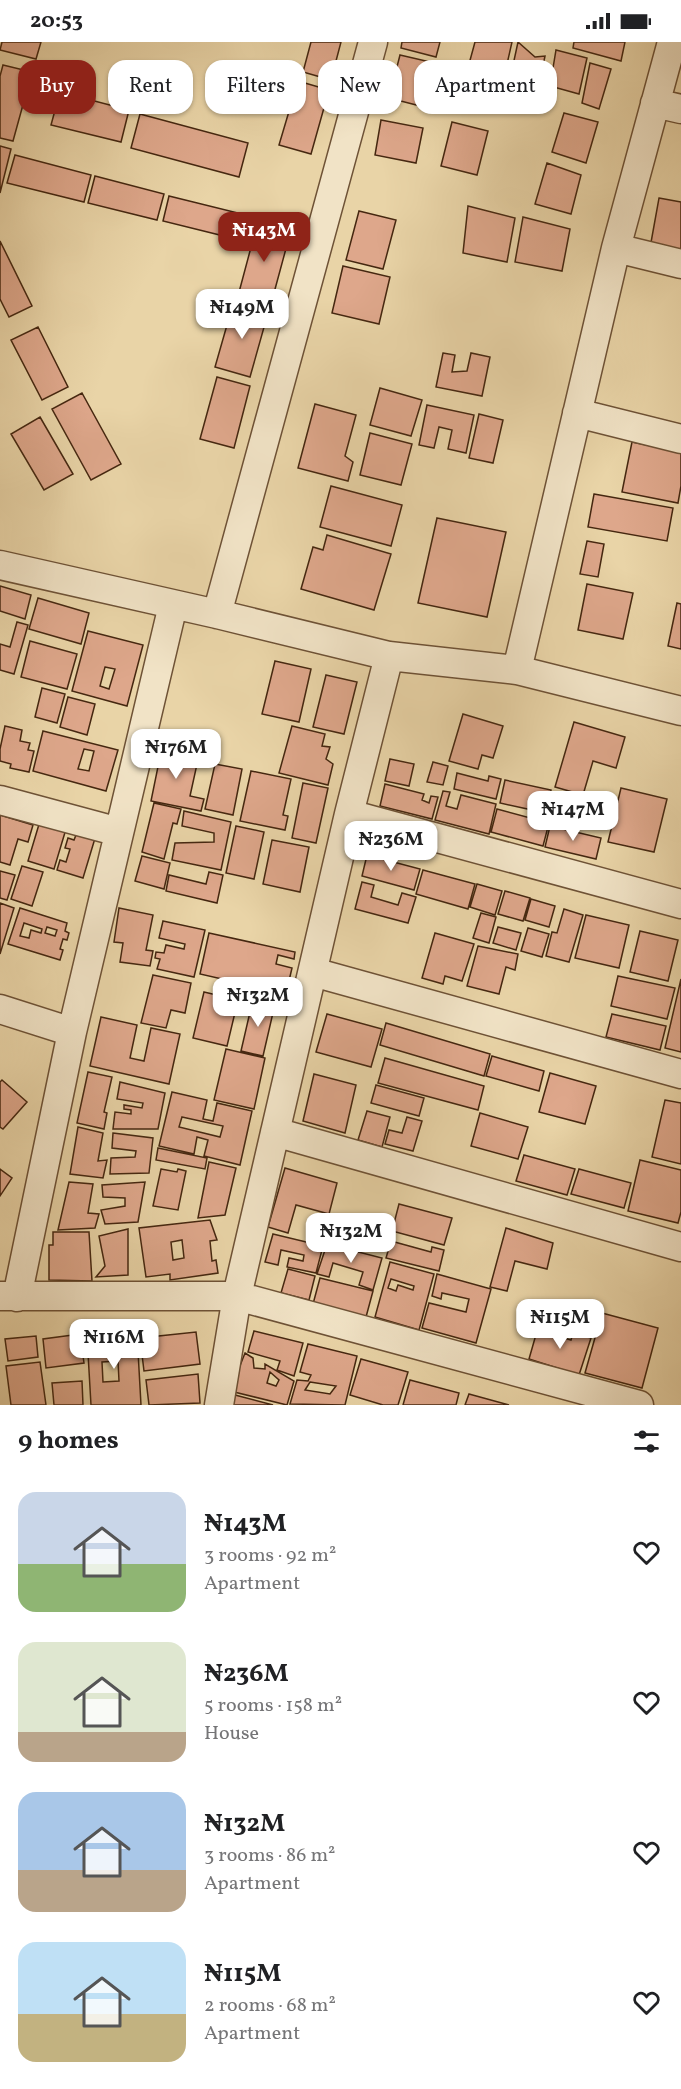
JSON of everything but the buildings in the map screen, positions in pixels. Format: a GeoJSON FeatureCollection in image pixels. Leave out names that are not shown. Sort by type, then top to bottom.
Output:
{"type":"FeatureCollection","features":[{"type":"Feature","properties":{"kind":"street"},"geometry":{"type":"LineString","coordinates":[[217,614],[373,42]]}},
{"type":"Feature","properties":{"kind":"street"},"geometry":{"type":"LineString","coordinates":[[516,670],[616,248],[668,106],[672,42]]}},
{"type":"Feature","properties":{"kind":"street"},"geometry":{"type":"LineString","coordinates":[[616,248],[681,264]]}},
{"type":"Feature","properties":{"kind":"street"},"geometry":{"type":"LineString","coordinates":[[577,413],[681,439]]}},
{"type":"Feature","properties":{"kind":"street"},"geometry":{"type":"LineString","coordinates":[[0,565],[389,656],[516,670],[681,711]]}},
{"type":"Feature","properties":{"kind":"street"},"geometry":{"type":"LineString","coordinates":[[173,605],[9,1296],[237,1296],[639,1405]]}},
{"type":"Feature","properties":{"kind":"street"},"geometry":{"type":"LineString","coordinates":[[219,1405],[237,1296],[349,814],[389,656]]}},
{"type":"Feature","properties":{"kind":"street"},"geometry":{"type":"LineString","coordinates":[[0,800],[119,832]]}},
{"type":"Feature","properties":{"kind":"street"},"geometry":{"type":"LineString","coordinates":[[349,814],[681,904]]}},
{"type":"Feature","properties":{"kind":"street"},"geometry":{"type":"LineString","coordinates":[[314,972],[681,1074]]}},
{"type":"Feature","properties":{"kind":"street"},"geometry":{"type":"LineString","coordinates":[[0,1009],[72,1032]]}},
{"type":"Feature","properties":{"kind":"street"},"geometry":{"type":"LineString","coordinates":[[275,1132],[681,1247]]}}]}
